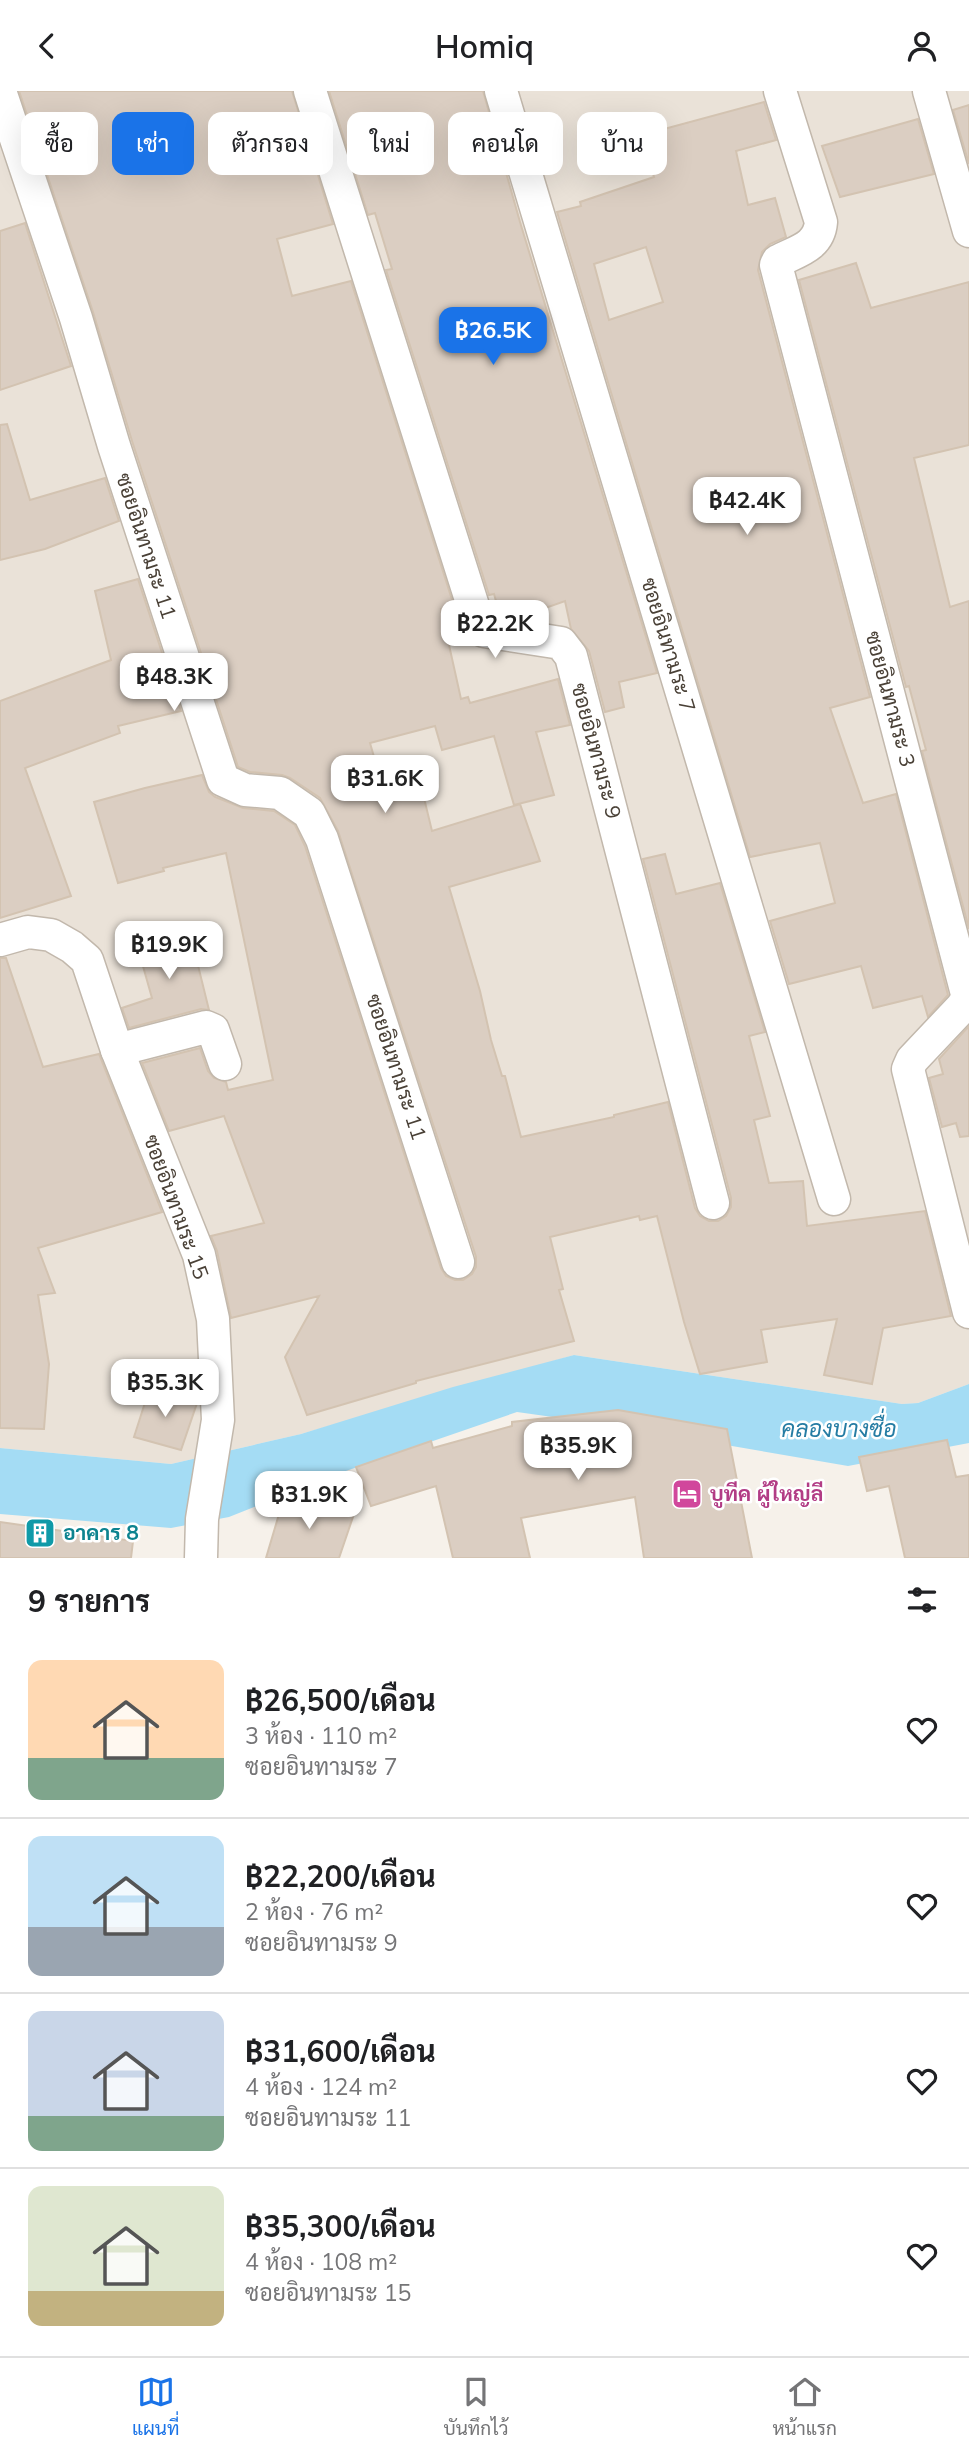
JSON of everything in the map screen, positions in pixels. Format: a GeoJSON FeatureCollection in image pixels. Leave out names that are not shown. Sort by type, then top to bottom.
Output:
{"type":"FeatureCollection","features":[{"type":"Feature","properties":{"kind":"street","name":"ซอยอินทามระ 11"},"geometry":{"type":"LineString","coordinates":[[0,91],[72,305],[114,446],[223,779],[245,790],[280,793],[309,814],[322,839],[458,1262]]}},
{"type":"Feature","properties":{"kind":"street","name":"ซอยอินทามระ 9"},"geometry":{"type":"LineString","coordinates":[[310,91],[479,625],[484,631],[561,643],[571,656],[713,1203]]}},
{"type":"Feature","properties":{"kind":"street","name":"ซอยอินทามระ 7"},"geometry":{"type":"LineString","coordinates":[[502,91],[834,1199]]}},
{"type":"Feature","properties":{"kind":"street","name":"ซอยอินทามระ 3"},"geometry":{"type":"LineString","coordinates":[[780,91],[821,222],[818,238],[809,246],[778,261],[776,265],[967,994],[962,1007],[912,1060],[908,1069],[969,1312]]}},
{"type":"Feature","properties":{"kind":"street"},"geometry":{"type":"LineString","coordinates":[[929,91],[969,231]]}},
{"type":"Feature","properties":{"kind":"street","name":"ซอยอินทามระ 15"},"geometry":{"type":"LineString","coordinates":[[0,940],[28,932],[51,935],[72,947],[87,960],[117,1050],[199,1255],[213,1318],[218,1420],[202,1519],[201,1558]]}},
{"type":"Feature","properties":{"kind":"street"},"geometry":{"type":"LineString","coordinates":[[117,1050],[206,1027],[213,1030],[225,1064]]}},
{"type":"Feature","properties":{"kind":"shaded area"},"geometry":{"type":"Polygon","coordinates":[[[0,91],[969,91],[969,1384],[918,1403],[902,1404],[574,1355],[301,1434],[171,1464],[0,1448],[0,91]]]}},
{"type":"Feature","properties":{"kind":"water","name":"คลองบางซื่อ"},"geometry":{"type":"Polygon","coordinates":[[[574,1355],[902,1404],[918,1403],[969,1384],[969,1443],[848,1466],[610,1425],[517,1412],[343,1472],[229,1517],[171,1528],[0,1514],[0,1448],[171,1464],[301,1434],[453,1387],[574,1355]]]}},
{"type":"Feature","properties":{"kind":"building"},"geometry":{"type":"Polygon","coordinates":[[[19,91],[292,91],[298,112],[208,112],[208,175],[318,175],[333,224],[277,239],[292,296],[351,281],[454,606],[441,609],[461,699],[468,697],[470,703],[558,679],[570,725],[536,732],[554,795],[514,805],[494,736],[442,750],[435,726],[370,743],[387,802],[423,794],[432,831],[520,804],[540,861],[449,887],[521,1137],[668,1102],[695,1208],[700,1216],[709,1221],[718,1221],[726,1216],[731,1207],[731,1198],[643,859],[665,854],[676,894],[720,883],[765,1032],[749,1036],[770,1116],[754,1120],[769,1183],[803,1181],[807,1226],[925,1211],[951,1316],[883,1328],[872,1384],[824,1375],[837,1319],[761,1330],[767,1362],[700,1374],[657,1216],[640,1220],[639,1216],[550,1237],[563,1289],[559,1290],[574,1341],[416,1381],[307,1415],[285,1357],[319,1296],[231,1318],[217,1251],[211,1236],[264,1223],[224,1116],[169,1131],[142,1063],[200,1048],[208,1071],[214,1078],[226,1082],[228,1090],[273,1080],[226,853],[163,868],[164,871],[118,883],[94,802],[145,788],[202,775],[209,792],[215,797],[243,808],[274,811],[295,825],[305,846],[441,1268],[446,1276],[463,1280],[472,1274],[476,1267],[476,1257],[338,831],[320,798],[290,778],[250,772],[238,767],[47,175],[98,175],[98,112],[26,112],[19,91]]]}},
{"type":"Feature","properties":{"kind":"building"},"geometry":{"type":"Polygon","coordinates":[[[329,91],[483,91],[489,112],[448,112],[448,175],[507,175],[657,673],[619,682],[624,707],[605,712],[589,651],[571,629],[565,601],[517,618],[500,615],[494,594],[489,595],[386,270],[392,269],[375,213],[368,215],[355,175],[434,175],[434,112],[347,112],[347,148],[329,91]]]}},
{"type":"Feature","properties":{"kind":"building"},"geometry":{"type":"Polygon","coordinates":[[[764,102],[776,140],[736,151],[748,205],[775,198],[786,237],[770,244],[762,252],[758,270],[870,697],[830,708],[863,803],[896,794],[948,995],[928,1017],[922,996],[873,1008],[861,966],[789,984],[770,921],[835,903],[820,843],[750,857],[557,212],[581,206],[580,202],[667,175],[667,128],[764,102]],[[646,247],[594,264],[609,320],[663,302],[646,247]]]}},
{"type":"Feature","properties":{"kind":"building"},"geometry":{"type":"Polygon","coordinates":[[[969,105],[969,164],[953,110],[969,105]]]}},
{"type":"Feature","properties":{"kind":"building"},"geometry":{"type":"Polygon","coordinates":[[[918,119],[934,174],[840,197],[822,146],[918,119]]]}},
{"type":"Feature","properties":{"kind":"building"},"geometry":{"type":"Polygon","coordinates":[[[25,223],[71,366],[0,390],[0,231],[25,223]]]}},
{"type":"Feature","properties":{"kind":"building"},"geometry":{"type":"Polygon","coordinates":[[[856,263],[871,308],[969,282],[969,445],[914,458],[950,607],[969,601],[969,929],[922,751],[926,750],[909,686],[906,687],[799,280],[856,263]]]}},
{"type":"Feature","properties":{"kind":"building"},"geometry":{"type":"Polygon","coordinates":[[[7,424],[30,500],[105,478],[119,521],[45,549],[0,560],[0,425],[7,424]]]}},
{"type":"Feature","properties":{"kind":"building"},"geometry":{"type":"Polygon","coordinates":[[[138,579],[181,711],[118,726],[120,733],[25,768],[71,896],[0,918],[0,701],[111,660],[95,591],[138,579]]]}},
{"type":"Feature","properties":{"kind":"building"},"geometry":{"type":"Polygon","coordinates":[[[190,933],[209,1010],[201,1009],[129,1028],[122,1008],[152,998],[137,945],[190,933]]]}},
{"type":"Feature","properties":{"kind":"building"},"geometry":{"type":"Polygon","coordinates":[[[0,958],[6,958],[43,1067],[99,1054],[162,1212],[38,1248],[55,1293],[38,1295],[49,1364],[44,1429],[0,1428],[0,958]]]}},
{"type":"Feature","properties":{"kind":"building"},"geometry":{"type":"Polygon","coordinates":[[[969,1026],[969,1136],[960,1137],[956,1123],[942,1127],[929,1078],[943,1074],[939,1059],[969,1026]]]}},
{"type":"Feature","properties":{"kind":"building"},"geometry":{"type":"Polygon","coordinates":[[[150,1387],[197,1403],[181,1450],[134,1437],[150,1387]]]}},
{"type":"Feature","properties":{"kind":"building"},"geometry":{"type":"Polygon","coordinates":[[[618,1410],[727,1429],[752,1558],[644,1558],[635,1497],[521,1518],[530,1558],[453,1558],[436,1486],[371,1506],[356,1467],[431,1441],[433,1448],[512,1426],[512,1422],[618,1410]]]}},
{"type":"Feature","properties":{"kind":"building"},"geometry":{"type":"Polygon","coordinates":[[[947,1440],[956,1477],[969,1475],[969,1558],[905,1558],[889,1486],[867,1491],[859,1457],[947,1440]]]}},
{"type":"Feature","properties":{"kind":"building"},"geometry":{"type":"Polygon","coordinates":[[[285,1494],[354,1514],[339,1558],[266,1558],[285,1494]]]}},
{"type":"Feature","properties":{"kind":"building","name":"อาคาร 8"},"geometry":{"type":"Polygon","coordinates":[[[0,1522],[133,1541],[131,1558],[0,1558],[0,1522]]]}},
{"type":"Feature","properties":{"kind":"place","name":"บูทีค ผู้ใหญ่ลี"},"geometry":{"type":"Point","coordinates":[687,1494]}},
{"type":"Feature","properties":{"kind":"place","name":"อาคาร 8"},"geometry":{"type":"Point","coordinates":[40,1533]}}]}
